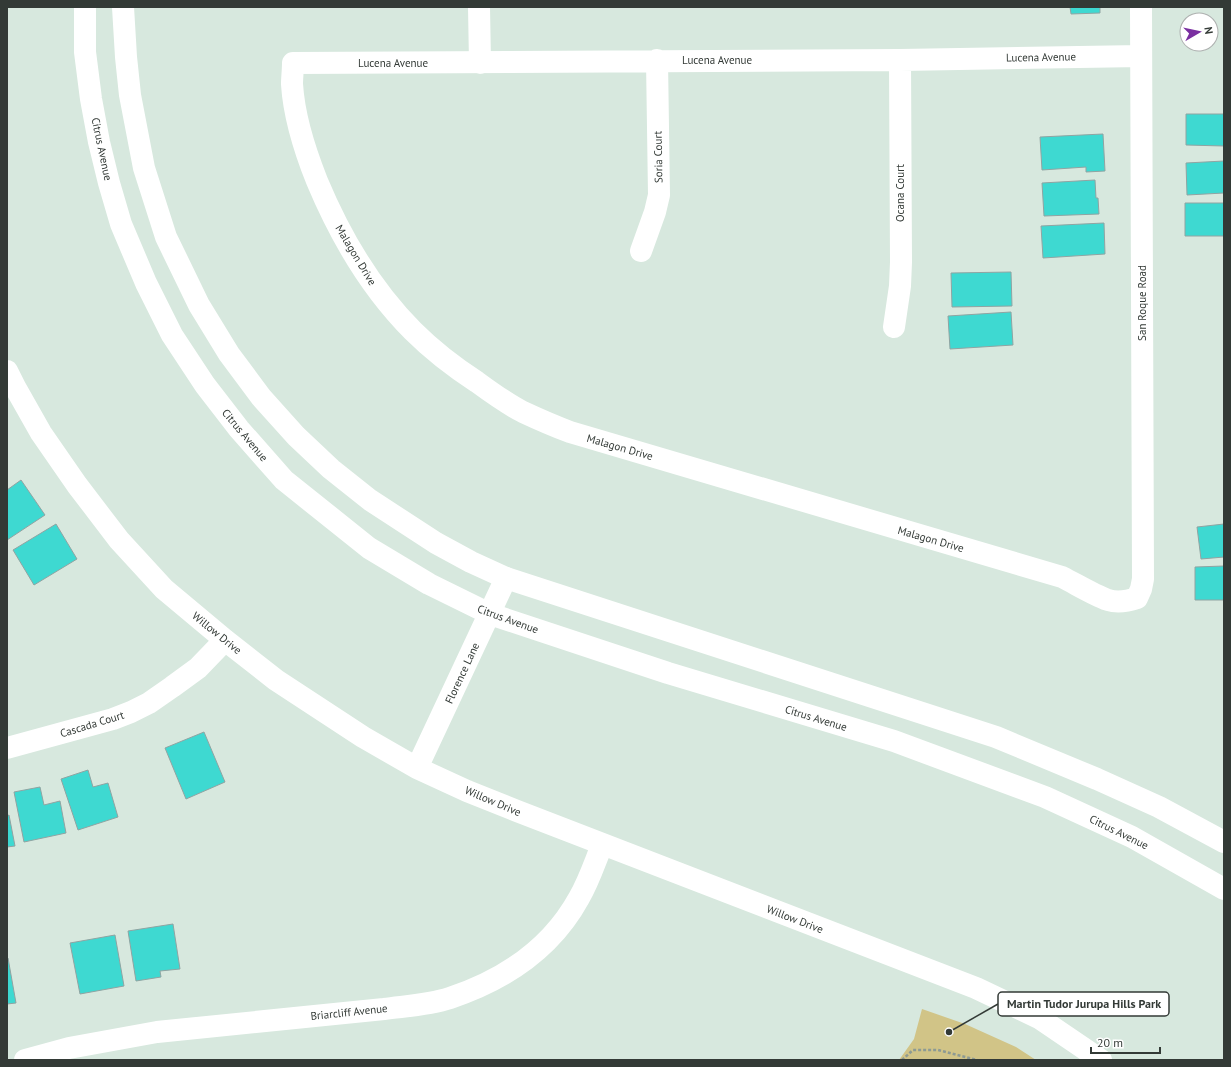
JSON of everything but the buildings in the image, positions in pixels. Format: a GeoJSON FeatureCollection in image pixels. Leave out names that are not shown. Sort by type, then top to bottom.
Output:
{"type":"FeatureCollection","features":[{"type":"Feature","properties":{"kind":"street","name":"Citrus Avenue"},"geometry":{"type":"LineString","coordinates":[[85,7],[85,52],[91,99],[109,184],[121,224],[146,283],[172,335],[205,385],[239,429],[284,480],[369,548],[429,584],[490,614],[668,673],[894,742],[1038,794],[1132,837],[1224,889]]}},
{"type":"Feature","properties":{"kind":"street"},"geometry":{"type":"LineString","coordinates":[[123,7],[130,95],[144,168],[166,237],[199,305],[229,354],[261,397],[296,436],[331,470],[370,500],[436,543],[471,562],[506,578],[996,737],[1097,779],[1159,807],[1224,842]]}},
{"type":"Feature","properties":{"kind":"street"},"geometry":{"type":"LineString","coordinates":[[479,7],[480,62]]}},
{"type":"Feature","properties":{"kind":"street","name":"San Roque Road"},"geometry":{"type":"LineString","coordinates":[[1137,598],[1143,579],[1141,7]]}},
{"type":"Feature","properties":{"kind":"street","name":"Lucena Avenue"},"geometry":{"type":"LineString","coordinates":[[293,63],[657,60],[900,60],[1141,56]]}},
{"type":"Feature","properties":{"kind":"street","name":"Soria Court"},"geometry":{"type":"LineString","coordinates":[[641,251],[655,212],[658,195],[657,60]]}},
{"type":"Feature","properties":{"kind":"street","name":"Ocana Court"},"geometry":{"type":"LineString","coordinates":[[894,327],[900,286],[901,262],[900,60]]}},
{"type":"Feature","properties":{"kind":"street","name":"Malagon Drive"},"geometry":{"type":"LineString","coordinates":[[293,63],[292,84],[294,104],[305,144],[321,189],[348,244],[382,296],[413,331],[440,355],[500,398],[522,411],[570,432],[1062,577],[1109,600],[1128,601],[1137,598]]}},
{"type":"Feature","properties":{"kind":"street","name":"Willow Drive"},"geometry":{"type":"LineString","coordinates":[[7,371],[42,432],[77,486],[115,535],[164,589],[276,680],[363,738],[418,768],[481,797],[602,845],[976,988],[1039,1018],[1101,1060]]}},
{"type":"Feature","properties":{"kind":"street","name":"Florence Lane"},"geometry":{"type":"LineString","coordinates":[[418,768],[506,578]]}},
{"type":"Feature","properties":{"kind":"street","name":"Cascada Court"},"geometry":{"type":"LineString","coordinates":[[7,748],[113,719],[131,712],[154,699],[198,668],[225,640]]}},
{"type":"Feature","properties":{"kind":"street","name":"Briarcliff Avenue"},"geometry":{"type":"LineString","coordinates":[[25,1060],[69,1048],[157,1032],[384,1009],[418,1005],[449,998],[480,986],[504,974],[526,960],[540,948],[568,916],[580,897],[602,845]]}},
{"type":"Feature","properties":{"kind":"path"},"geometry":{"type":"LineString","coordinates":[[902,1060],[913,1050],[938,1050],[977,1060]]}},
{"type":"Feature","properties":{"kind":"shaded area"},"geometry":{"type":"Polygon","coordinates":[[[922,1009],[965,1024],[1016,1047],[1036,1060],[899,1060],[914,1039],[922,1009]]]}},
{"type":"Feature","properties":{"kind":"place","name":"Martin Tudor Jurupa Hills Park"},"geometry":{"type":"Point","coordinates":[949,1032]}}]}
